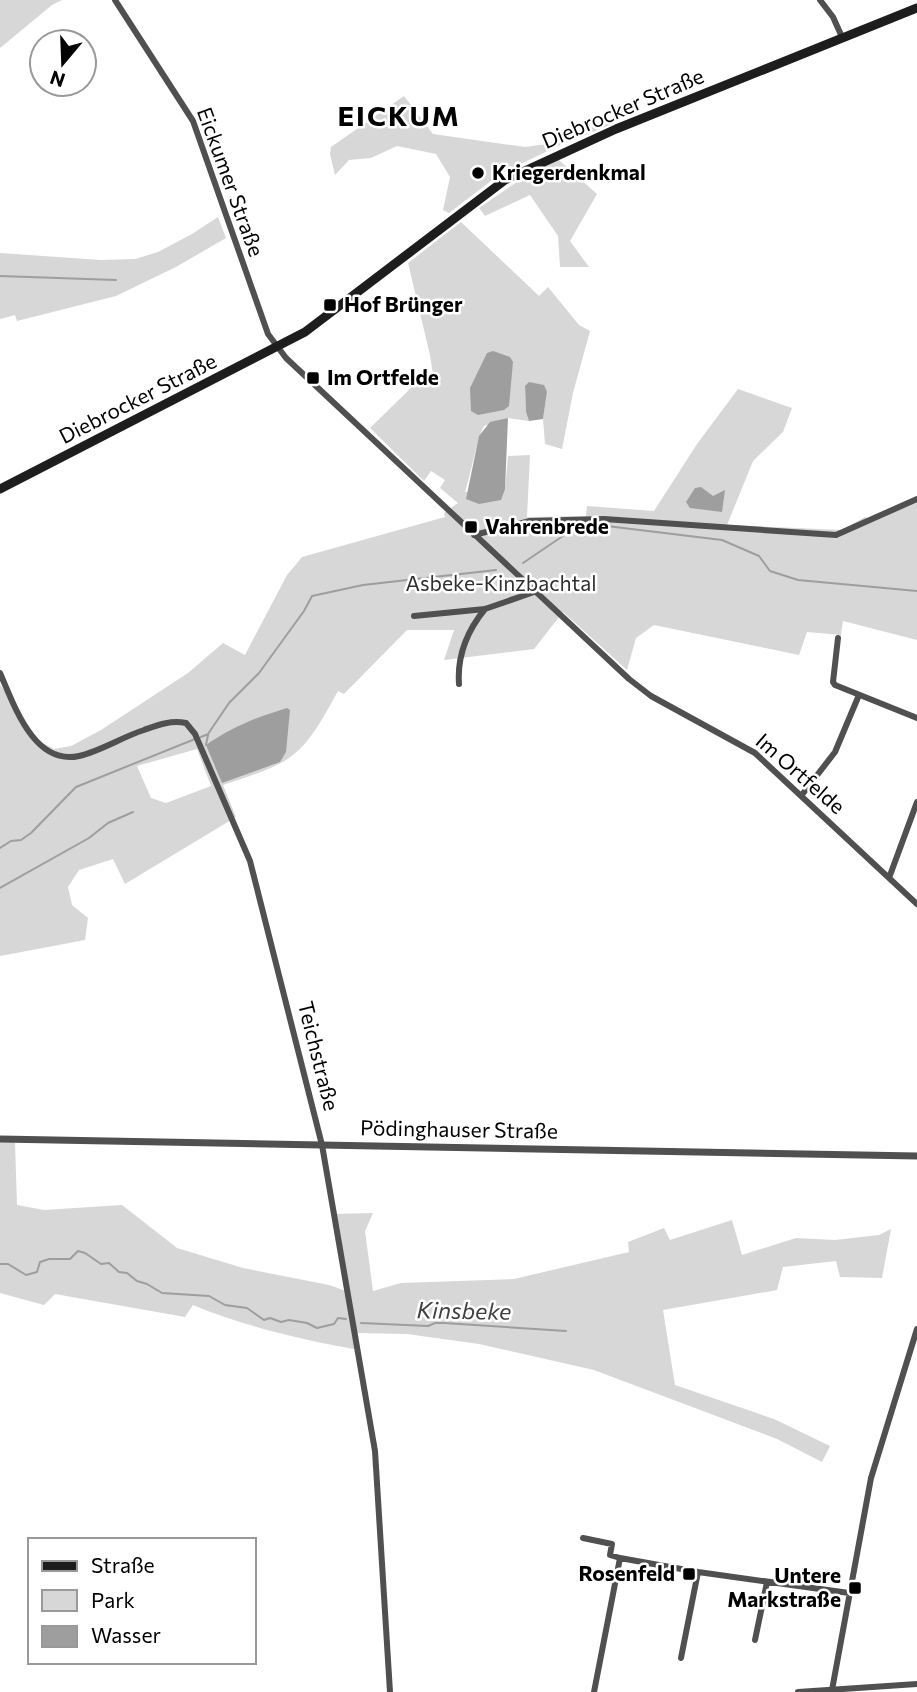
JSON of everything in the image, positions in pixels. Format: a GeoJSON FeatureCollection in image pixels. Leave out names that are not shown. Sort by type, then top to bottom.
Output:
{"type":"FeatureCollection","features":[{"type":"Feature","properties":{"kind":"main road","name":"Diebrocker Straße"},"geometry":{"type":"LineString","coordinates":[[0,489],[277,347],[337,310],[505,180],[616,129],[917,8]]}},
{"type":"Feature","properties":{"kind":"street","name":"Eickumer Straße"},"geometry":{"type":"LineString","coordinates":[[115,0],[193,121],[241,264],[268,334],[277,347]]}},
{"type":"Feature","properties":{"kind":"street"},"geometry":{"type":"LineString","coordinates":[[820,0],[833,17],[842,37]]}},
{"type":"Feature","properties":{"kind":"street","name":"Im Ortfelde"},"geometry":{"type":"LineString","coordinates":[[277,347],[534,592],[639,687],[668,706],[750,750],[917,904]]}},
{"type":"Feature","properties":{"kind":"street"},"geometry":{"type":"LineString","coordinates":[[474,535],[530,521],[576,519],[658,521],[836,535],[917,499]]}},
{"type":"Feature","properties":{"kind":"street"},"geometry":{"type":"LineString","coordinates":[[414,616],[485,609],[534,592]]}},
{"type":"Feature","properties":{"kind":"street"},"geometry":{"type":"LineString","coordinates":[[459,684],[457,667],[460,652],[485,609]]}},
{"type":"Feature","properties":{"kind":"street"},"geometry":{"type":"LineString","coordinates":[[838,638],[833,682],[835,685],[917,718]]}},
{"type":"Feature","properties":{"kind":"street","name":"Teichstraße"},"geometry":{"type":"LineString","coordinates":[[0,674],[22,719],[38,743],[51,754],[58,756],[78,756],[168,722],[186,723],[194,732],[250,861],[322,1145],[375,1451],[390,1692]]}},
{"type":"Feature","properties":{"kind":"street"},"geometry":{"type":"LineString","coordinates":[[801,796],[835,752],[859,695]]}},
{"type":"Feature","properties":{"kind":"street"},"geometry":{"type":"LineString","coordinates":[[889,878],[917,802]]}},
{"type":"Feature","properties":{"kind":"street","name":"Pödinghauser Straße"},"geometry":{"type":"LineString","coordinates":[[0,1139],[917,1156]]}},
{"type":"Feature","properties":{"kind":"street"},"geometry":{"type":"LineString","coordinates":[[832,1690],[871,1478],[917,1329]]}},
{"type":"Feature","properties":{"kind":"street"},"geometry":{"type":"LineString","coordinates":[[583,1538],[612,1544],[610,1555],[620,1558],[849,1593]]}},
{"type":"Feature","properties":{"kind":"street"},"geometry":{"type":"LineString","coordinates":[[594,1692],[620,1558]]}},
{"type":"Feature","properties":{"kind":"street"},"geometry":{"type":"LineString","coordinates":[[681,1658],[698,1572]]}},
{"type":"Feature","properties":{"kind":"street"},"geometry":{"type":"LineString","coordinates":[[755,1640],[767,1582]]}},
{"type":"Feature","properties":{"kind":"street"},"geometry":{"type":"LineString","coordinates":[[798,1692],[917,1684]]}},
{"type":"Feature","properties":{"kind":"green space"},"geometry":{"type":"Polygon","coordinates":[[[0,0],[62,0],[52,5],[0,48],[0,0]]]}},
{"type":"Feature","properties":{"kind":"green space"},"geometry":{"type":"Polygon","coordinates":[[[404,96],[433,134],[525,147],[546,144],[608,121],[610,125],[500,174],[449,213],[443,210],[450,177],[436,154],[397,146],[371,158],[349,160],[335,175],[331,147],[404,96]]]}},
{"type":"Feature","properties":{"kind":"green space"},"geometry":{"type":"Polygon","coordinates":[[[559,160],[597,194],[570,241],[589,267],[560,267],[558,236],[530,195],[485,216],[479,208],[524,177],[559,160]]]}},
{"type":"Feature","properties":{"kind":"green space"},"geometry":{"type":"Polygon","coordinates":[[[218,217],[226,238],[176,267],[116,296],[17,321],[15,315],[0,319],[0,253],[101,260],[135,259],[158,252],[218,217]]]}},
{"type":"Feature","properties":{"kind":"green space","name":"Asbeke-Kinzbachtal"},"geometry":{"type":"Polygon","coordinates":[[[461,222],[539,296],[548,287],[579,325],[590,331],[573,393],[562,449],[545,444],[543,419],[547,392],[525,386],[529,421],[508,418],[484,426],[465,492],[505,489],[508,456],[530,455],[527,517],[586,516],[587,506],[654,511],[697,444],[738,389],[792,408],[783,432],[753,461],[727,525],[842,530],[865,517],[871,520],[917,501],[917,640],[843,621],[841,635],[807,632],[799,655],[654,625],[636,638],[627,670],[563,612],[534,649],[444,660],[454,630],[407,630],[344,694],[338,691],[317,728],[297,752],[274,767],[223,785],[236,817],[125,884],[113,859],[79,870],[68,887],[72,905],[88,918],[85,940],[0,956],[0,684],[39,741],[54,749],[71,746],[101,730],[188,673],[223,643],[245,655],[287,575],[302,557],[445,517],[444,513],[458,503],[440,488],[445,480],[431,471],[424,481],[370,428],[416,383],[434,381],[408,263],[461,222]],[[197,749],[137,766],[151,798],[166,803],[211,786],[197,749]]]}},
{"type":"Feature","properties":{"kind":"green space"},"geometry":{"type":"Polygon","coordinates":[[[0,1136],[9,1136],[15,1143],[17,1205],[44,1210],[122,1205],[177,1248],[243,1268],[329,1285],[346,1291],[332,1214],[373,1213],[365,1231],[373,1291],[401,1283],[514,1279],[629,1252],[628,1242],[664,1228],[670,1240],[732,1220],[742,1255],[796,1238],[835,1240],[879,1235],[891,1229],[882,1278],[840,1277],[836,1261],[783,1267],[777,1290],[663,1310],[675,1385],[774,1419],[830,1446],[822,1462],[777,1439],[594,1370],[479,1344],[407,1334],[356,1333],[359,1350],[275,1332],[193,1305],[185,1317],[55,1294],[44,1305],[0,1293],[0,1136]]]}},
{"type":"Feature","properties":{"kind":"water"},"geometry":{"type":"Polygon","coordinates":[[[493,351],[510,357],[513,362],[509,406],[504,410],[478,415],[471,411],[470,388],[487,353],[493,351]]]}},
{"type":"Feature","properties":{"kind":"water"},"geometry":{"type":"Polygon","coordinates":[[[529,382],[544,385],[547,392],[543,419],[529,421],[525,386],[529,382]]]}},
{"type":"Feature","properties":{"kind":"water"},"geometry":{"type":"Polygon","coordinates":[[[508,418],[505,489],[501,500],[479,504],[466,499],[479,436],[490,422],[508,418]]]}},
{"type":"Feature","properties":{"kind":"water"},"geometry":{"type":"Polygon","coordinates":[[[701,487],[713,496],[725,490],[722,512],[690,508],[686,502],[695,488],[701,487]]]}},
{"type":"Feature","properties":{"kind":"water"},"geometry":{"type":"Polygon","coordinates":[[[287,708],[290,710],[286,752],[280,762],[222,783],[206,745],[245,723],[287,708]]]}},
{"type":"Feature","properties":{"kind":"waterway"},"geometry":{"type":"LineString","coordinates":[[0,276],[116,280]]}},
{"type":"Feature","properties":{"kind":"waterway"},"geometry":{"type":"LineString","coordinates":[[523,563],[582,523],[722,540],[759,556],[770,571],[798,580],[917,591]]}},
{"type":"Feature","properties":{"kind":"waterway"},"geometry":{"type":"LineString","coordinates":[[201,737],[208,734],[229,703],[259,673],[312,596],[363,585],[496,570]]}},
{"type":"Feature","properties":{"kind":"waterway"},"geometry":{"type":"LineString","coordinates":[[206,745],[208,735]]}},
{"type":"Feature","properties":{"kind":"waterway"},"geometry":{"type":"LineString","coordinates":[[0,848],[31,833],[76,787],[195,739]]}},
{"type":"Feature","properties":{"kind":"waterway"},"geometry":{"type":"LineString","coordinates":[[0,888],[89,838],[108,823],[133,812]]}},
{"type":"Feature","properties":{"kind":"waterway","name":"Kinsbeke"},"geometry":{"type":"LineString","coordinates":[[0,1264],[8,1264],[26,1275],[37,1272],[40,1262],[70,1259],[78,1251],[101,1264],[109,1263],[119,1272],[127,1273],[162,1293],[209,1296],[225,1305],[247,1308],[264,1320],[289,1320],[317,1328],[334,1324],[338,1318],[346,1319]]}},
{"type":"Feature","properties":{"kind":"waterway","name":"Kinsbeke"},"geometry":{"type":"LineString","coordinates":[[361,1323],[428,1326],[444,1323],[566,1331]]}},
{"type":"Feature","properties":{"kind":"place","name":"Kriegerdenkmal"},"geometry":{"type":"Point","coordinates":[478,173]}},
{"type":"Feature","properties":{"kind":"place","name":"Hof Brünger"},"geometry":{"type":"Point","coordinates":[330,305]}},
{"type":"Feature","properties":{"kind":"place","name":"Im Ortfelde"},"geometry":{"type":"Point","coordinates":[313,378]}},
{"type":"Feature","properties":{"kind":"place","name":"Vahrenbrede"},"geometry":{"type":"Point","coordinates":[471,527]}},
{"type":"Feature","properties":{"kind":"place","name":"Rosenfeld"},"geometry":{"type":"Point","coordinates":[689,1574]}},
{"type":"Feature","properties":{"kind":"place","name":"Untere Markstraße"},"geometry":{"type":"Point","coordinates":[855,1588]}},
{"type":"Feature","properties":{"kind":"district","name":"EICKUM"},"geometry":{"type":"Point","coordinates":[399,116]}}]}
